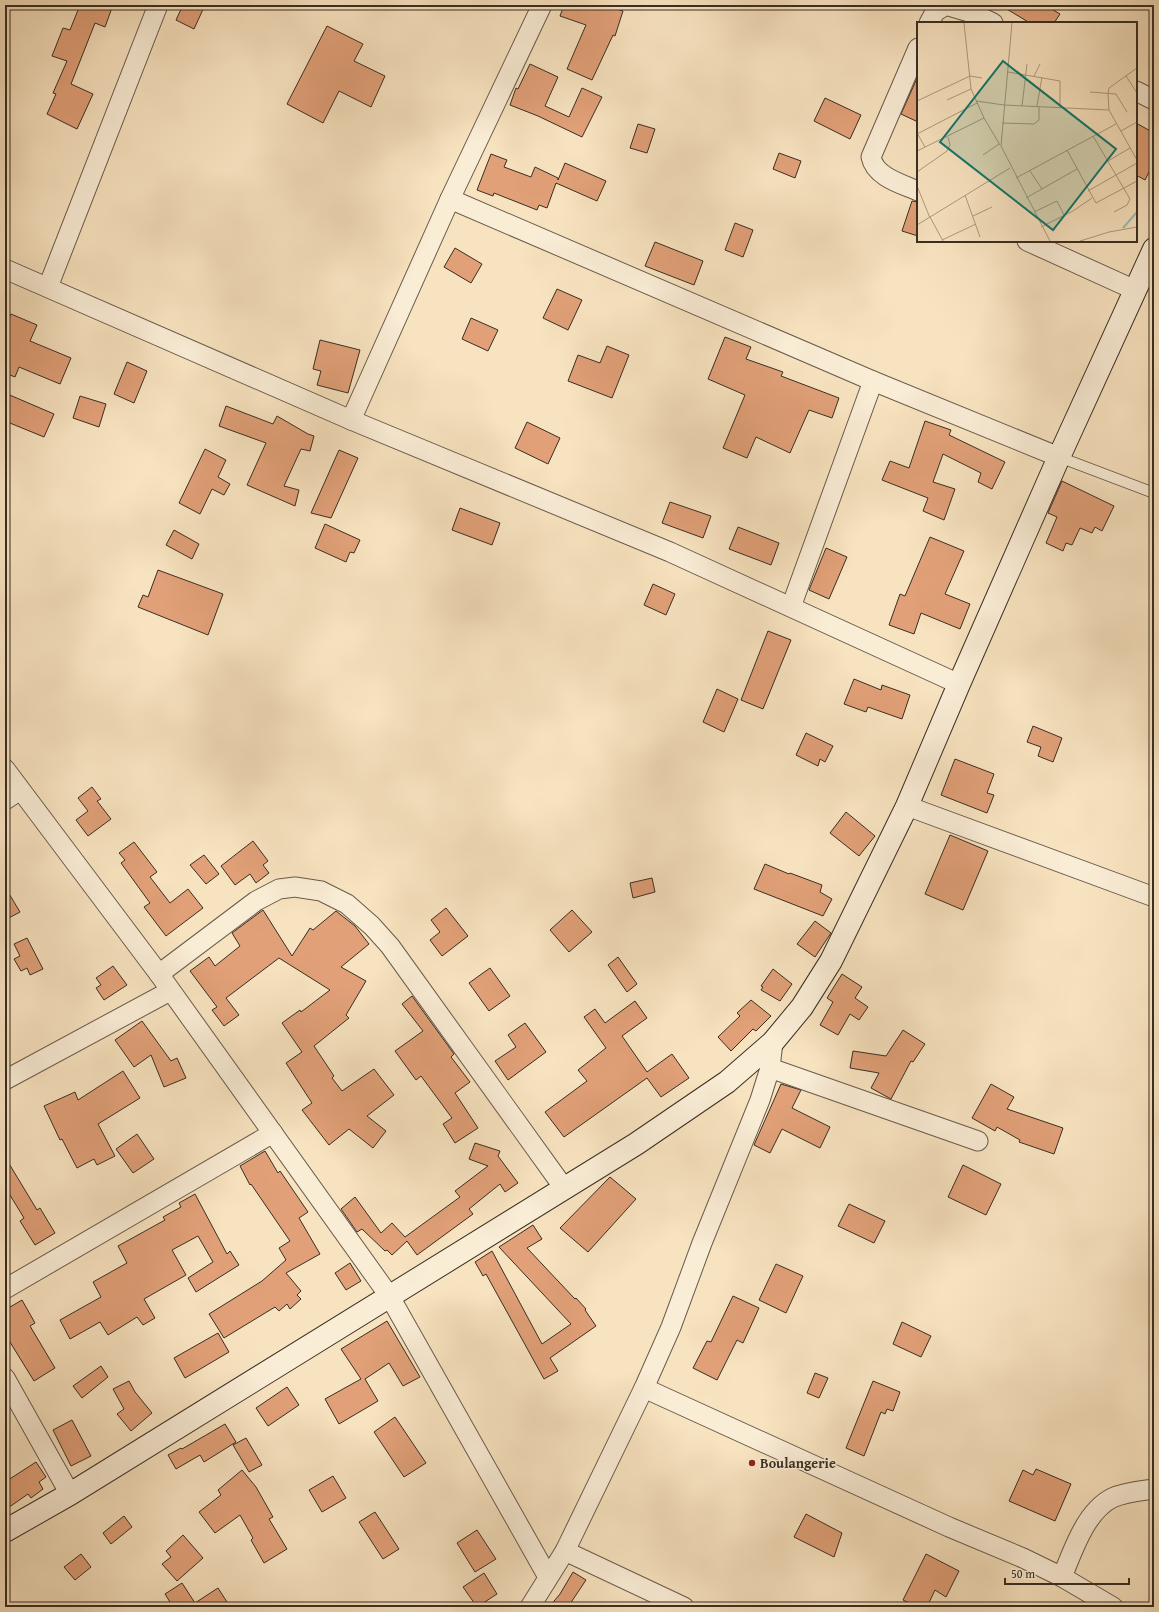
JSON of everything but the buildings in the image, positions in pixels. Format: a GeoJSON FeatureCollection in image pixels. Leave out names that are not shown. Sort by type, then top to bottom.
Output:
{"type":"FeatureCollection","features":[{"type":"Feature","properties":{"kind":"street"},"geometry":{"type":"LineString","coordinates":[[48,287],[158,5]]}},
{"type":"Feature","properties":{"kind":"street"},"geometry":{"type":"LineString","coordinates":[[351,420],[450,199],[542,5]]}},
{"type":"Feature","properties":{"kind":"street"},"geometry":{"type":"LineString","coordinates":[[930,22],[935,12],[945,5],[972,13],[991,22]]}},
{"type":"Feature","properties":{"kind":"street"},"geometry":{"type":"LineString","coordinates":[[917,50],[871,158],[872,163],[884,175],[917,191]]}},
{"type":"Feature","properties":{"kind":"street"},"geometry":{"type":"LineString","coordinates":[[1137,92],[1154,100]]}},
{"type":"Feature","properties":{"kind":"street"},"geometry":{"type":"LineString","coordinates":[[450,199],[873,381],[1059,457]]}},
{"type":"Feature","properties":{"kind":"street"},"geometry":{"type":"LineString","coordinates":[[1029,242],[1135,290]]}},
{"type":"Feature","properties":{"kind":"street"},"geometry":{"type":"LineString","coordinates":[[5,1531],[70,1494],[636,1144],[727,1082],[773,1042],[802,1007],[831,961],[907,806],[1059,457],[1154,249]]}},
{"type":"Feature","properties":{"kind":"street"},"geometry":{"type":"LineString","coordinates":[[5,269],[351,420],[670,552],[959,684]]}},
{"type":"Feature","properties":{"kind":"street"},"geometry":{"type":"LineString","coordinates":[[791,607],[873,381]]}},
{"type":"Feature","properties":{"kind":"street"},"geometry":{"type":"LineString","coordinates":[[5,769],[13,795],[159,974],[390,1297],[548,1577]]}},
{"type":"Feature","properties":{"kind":"street"},"geometry":{"type":"LineString","coordinates":[[907,806],[1154,897]]}},
{"type":"Feature","properties":{"kind":"street"},"geometry":{"type":"LineString","coordinates":[[159,974],[256,901],[279,889],[295,887],[321,891],[347,904],[372,926],[390,946],[564,1188]]}},
{"type":"Feature","properties":{"kind":"street"},"geometry":{"type":"LineString","coordinates":[[5,1080],[170,991]]}},
{"type":"Feature","properties":{"kind":"street"},"geometry":{"type":"LineString","coordinates":[[530,1607],[565,1551],[644,1388],[671,1327],[702,1243],[751,1126],[770,1068],[773,1042]]}},
{"type":"Feature","properties":{"kind":"street"},"geometry":{"type":"LineString","coordinates":[[770,1068],[978,1141]]}},
{"type":"Feature","properties":{"kind":"street"},"geometry":{"type":"LineString","coordinates":[[5,1290],[273,1133]]}},
{"type":"Feature","properties":{"kind":"street"},"geometry":{"type":"LineString","coordinates":[[5,1378],[70,1494]]}},
{"type":"Feature","properties":{"kind":"street"},"geometry":{"type":"LineString","coordinates":[[644,1388],[1062,1577],[1113,1607]]}},
{"type":"Feature","properties":{"kind":"street"},"geometry":{"type":"LineString","coordinates":[[1062,1577],[1081,1532],[1097,1510],[1112,1498],[1130,1492],[1154,1489]]}},
{"type":"Feature","properties":{"kind":"street"},"geometry":{"type":"LineString","coordinates":[[565,1551],[684,1607]]}},
{"type":"Feature","properties":{"kind":"lane"},"geometry":{"type":"LineString","coordinates":[[1059,457],[1154,493]]}},
{"type":"Feature","properties":{"kind":"place","name":"Boulangerie"},"geometry":{"type":"Point","coordinates":[752,1463]}}]}
